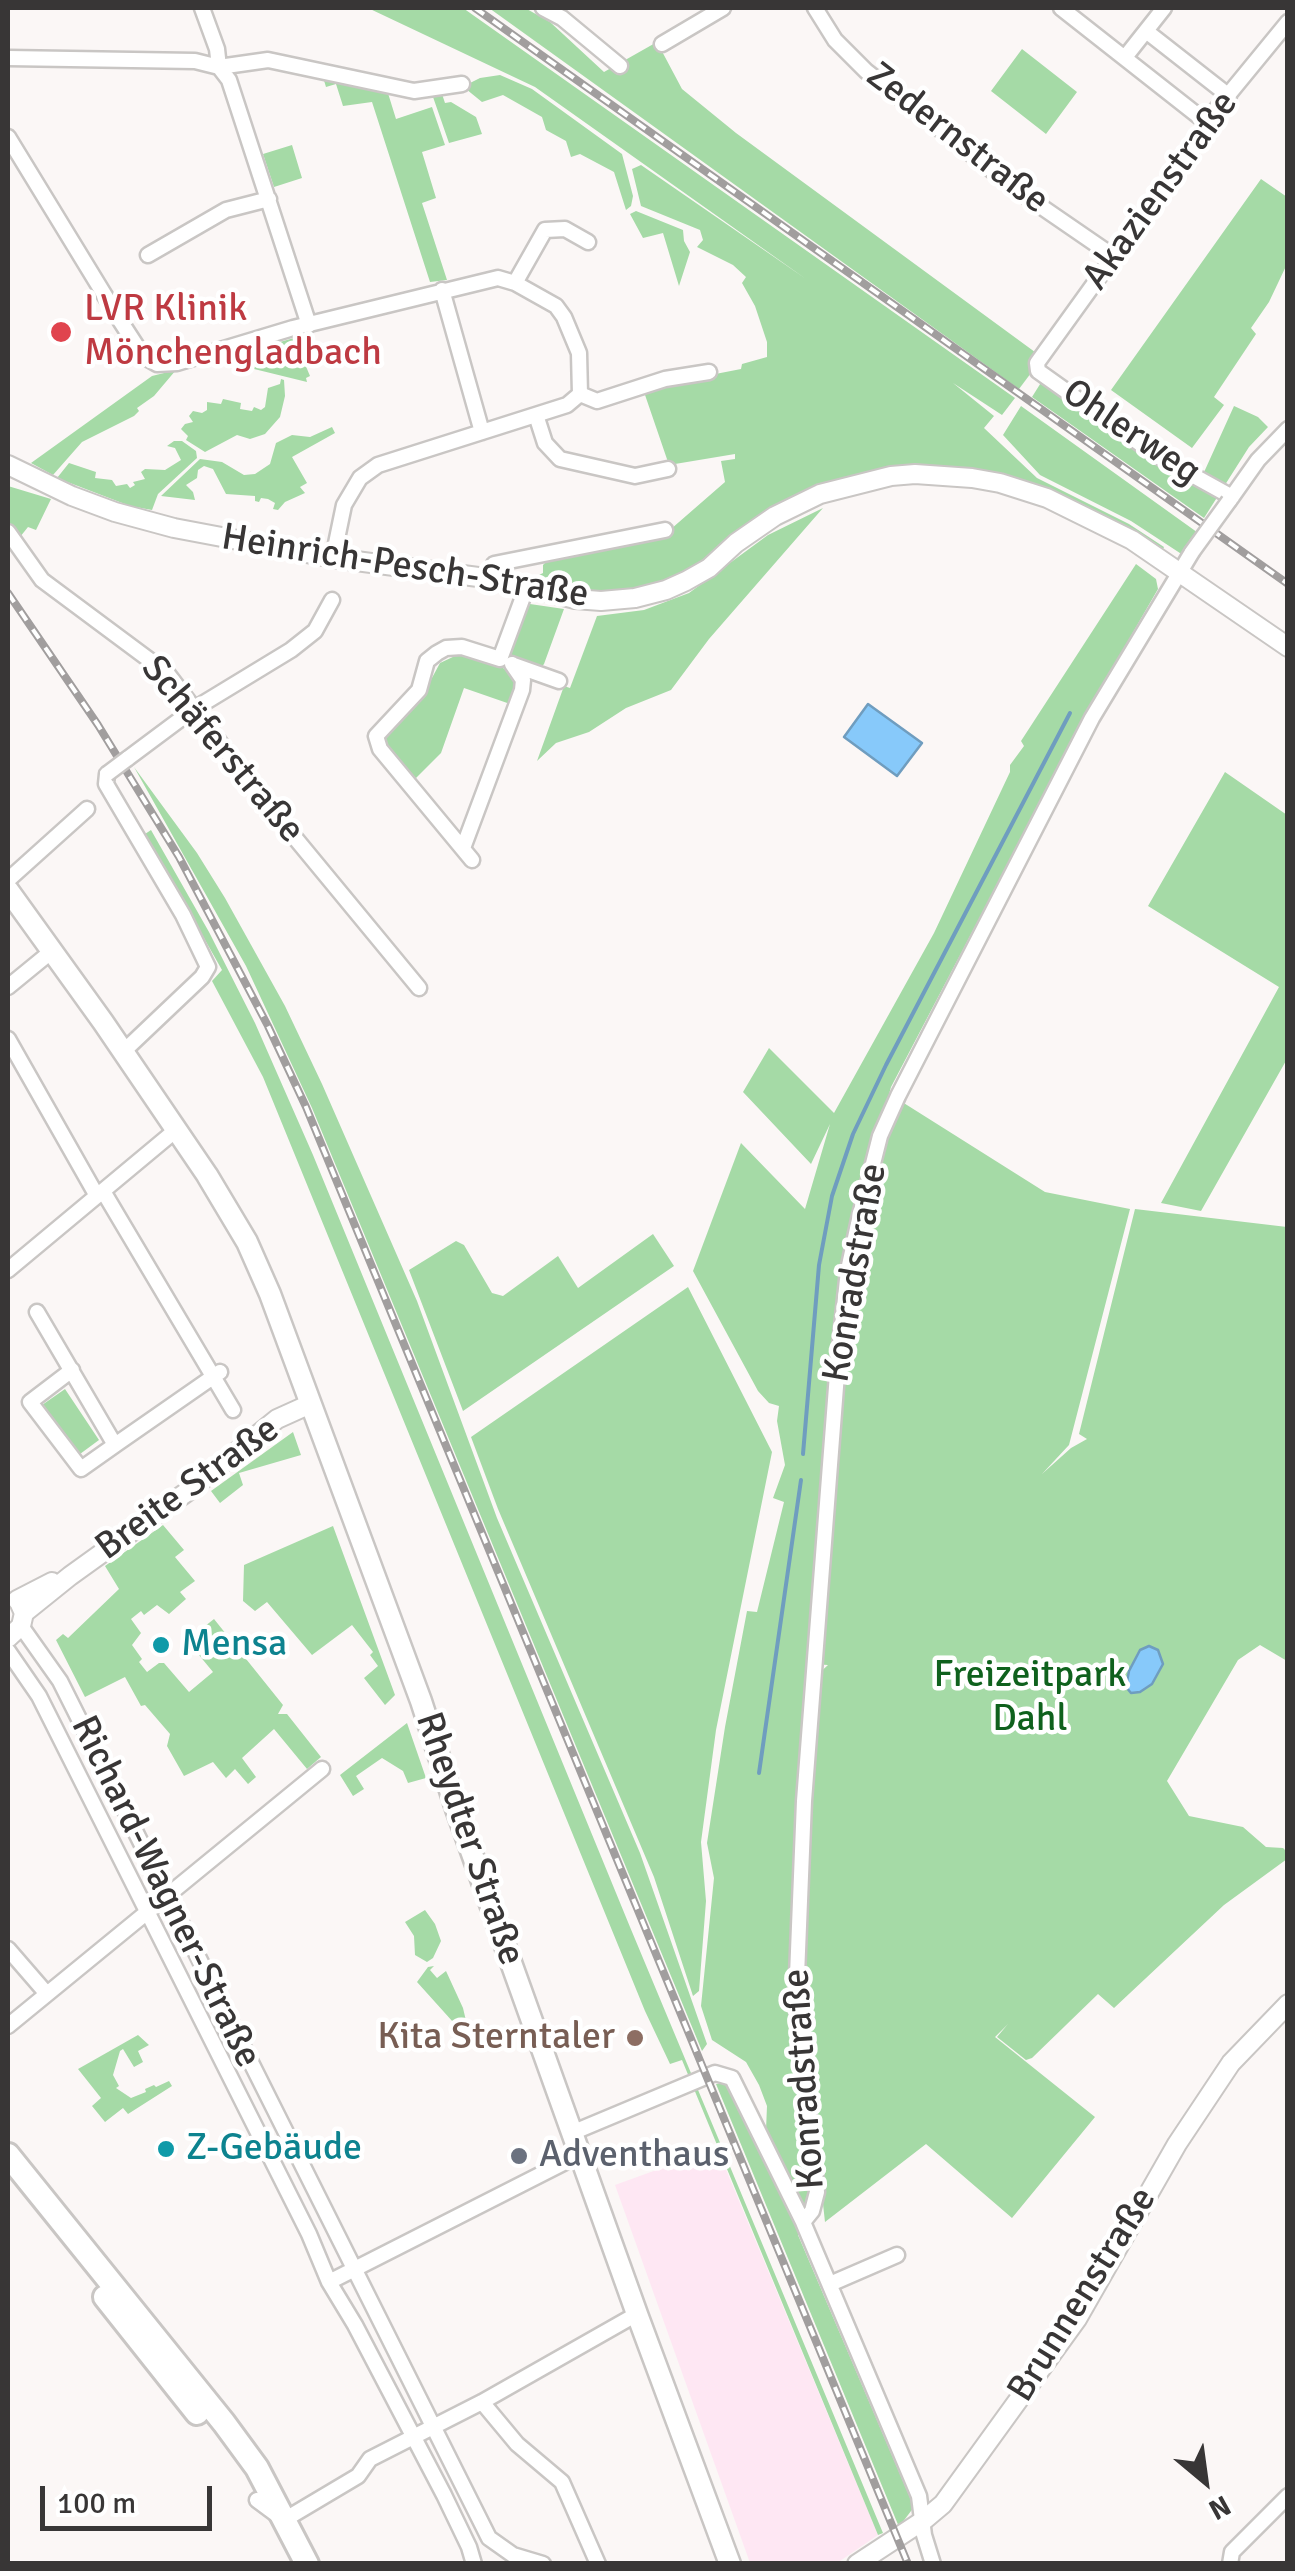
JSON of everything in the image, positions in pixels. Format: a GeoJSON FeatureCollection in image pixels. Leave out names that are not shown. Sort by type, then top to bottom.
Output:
{"type":"FeatureCollection","features":[{"type":"Feature","properties":{"kind":"main road","name":"Rheydter Straße"},"geometry":{"type":"LineString","coordinates":[[8,890],[124,1051],[229,1208],[270,1294],[730,2564]]}},
{"type":"Feature","properties":{"kind":"main road"},"geometry":{"type":"LineString","coordinates":[[8,2155],[257,2468],[307,2564]]}},
{"type":"Feature","properties":{"kind":"main road"},"geometry":{"type":"LineString","coordinates":[[8,2178],[210,2429],[257,2500],[292,2564]]}},
{"type":"Feature","properties":{"kind":"street"},"geometry":{"type":"LineString","coordinates":[[202,8],[309,325]]}},
{"type":"Feature","properties":{"kind":"street"},"geometry":{"type":"LineString","coordinates":[[543,8],[562,18],[620,66]]}},
{"type":"Feature","properties":{"kind":"street"},"geometry":{"type":"LineString","coordinates":[[662,44],[723,8]]}},
{"type":"Feature","properties":{"kind":"street","name":"Zedernstraße"},"geometry":{"type":"LineString","coordinates":[[815,8],[835,40],[866,71],[1016,190],[1112,256]]}},
{"type":"Feature","properties":{"kind":"street"},"geometry":{"type":"LineString","coordinates":[[1061,8],[1206,122]]}},
{"type":"Feature","properties":{"kind":"street"},"geometry":{"type":"LineString","coordinates":[[1126,56],[1164,8]]}},
{"type":"Feature","properties":{"kind":"street","name":"Akazienstraße"},"geometry":{"type":"LineString","coordinates":[[1037,363],[1207,127],[1206,122],[1288,22]]}},
{"type":"Feature","properties":{"kind":"street"},"geometry":{"type":"LineString","coordinates":[[1146,31],[1228,96]]}},
{"type":"Feature","properties":{"kind":"street"},"geometry":{"type":"LineString","coordinates":[[8,58],[195,61],[219,67],[268,60],[414,92],[462,84]]}},
{"type":"Feature","properties":{"kind":"street"},"geometry":{"type":"LineString","coordinates":[[8,137],[128,333],[144,356],[157,364],[498,278],[515,282],[556,306],[564,317],[579,353],[580,394]]}},
{"type":"Feature","properties":{"kind":"street"},"geometry":{"type":"LineString","coordinates":[[148,255],[226,210],[268,199]]}},
{"type":"Feature","properties":{"kind":"street"},"geometry":{"type":"LineString","coordinates":[[515,282],[545,230],[565,229],[588,242]]}},
{"type":"Feature","properties":{"kind":"street"},"geometry":{"type":"LineString","coordinates":[[442,290],[482,432]]}},
{"type":"Feature","properties":{"kind":"street","name":"Ohlerweg"},"geometry":{"type":"LineString","coordinates":[[1037,363],[1038,371],[1156,456],[1230,499]]}},
{"type":"Feature","properties":{"kind":"street"},"geometry":{"type":"LineString","coordinates":[[580,394],[597,401],[666,378],[709,372]]}},
{"type":"Feature","properties":{"kind":"street"},"geometry":{"type":"LineString","coordinates":[[333,558],[344,505],[360,478],[390,461],[567,405],[580,394]]}},
{"type":"Feature","properties":{"kind":"street"},"geometry":{"type":"LineString","coordinates":[[536,415],[544,443],[560,459],[635,476],[668,470]]}},
{"type":"Feature","properties":{"kind":"street","name":"Konradstraße"},"geometry":{"type":"LineString","coordinates":[[803,2222],[812,2211],[817,2192],[796,2001],[804,1801],[848,1270],[880,1136],[1092,718],[1192,552],[1258,460],[1288,429]]}},
{"type":"Feature","properties":{"kind":"street","name":"Heinrich-Pesch-Straße"},"geometry":{"type":"LineString","coordinates":[[8,465],[50,487],[115,512],[174,528],[333,558],[502,580],[574,599],[601,601],[666,590],[709,568],[736,544],[798,504],[848,485],[915,474],[1000,483],[1040,496],[1132,540],[1288,647]]}},
{"type":"Feature","properties":{"kind":"street","name":"Heinrich-Pesch-Straße"},"geometry":{"type":"LineString","coordinates":[[494,564],[664,530]]}},
{"type":"Feature","properties":{"kind":"street","name":"Schäferstraße"},"geometry":{"type":"LineString","coordinates":[[8,532],[42,580],[167,673],[258,794],[419,988]]}},
{"type":"Feature","properties":{"kind":"street"},"geometry":{"type":"LineString","coordinates":[[506,662],[527,586]]}},
{"type":"Feature","properties":{"kind":"street"},"geometry":{"type":"LineString","coordinates":[[124,1051],[202,977],[208,963],[108,787],[107,774],[194,709],[291,650],[315,630],[332,600]]}},
{"type":"Feature","properties":{"kind":"street"},"geometry":{"type":"LineString","coordinates":[[506,662],[523,680],[522,690],[468,854],[380,749],[376,736],[418,690],[427,662],[446,648],[462,647],[506,662],[559,681]]}},
{"type":"Feature","properties":{"kind":"street"},"geometry":{"type":"LineString","coordinates":[[8,880],[87,809]]}},
{"type":"Feature","properties":{"kind":"street"},"geometry":{"type":"LineString","coordinates":[[8,988],[52,951]]}},
{"type":"Feature","properties":{"kind":"street"},"geometry":{"type":"LineString","coordinates":[[8,1038],[100,1194],[217,1374],[233,1410]]}},
{"type":"Feature","properties":{"kind":"street"},"geometry":{"type":"LineString","coordinates":[[8,1270],[176,1130]]}},
{"type":"Feature","properties":{"kind":"street"},"geometry":{"type":"LineString","coordinates":[[38,1312],[115,1446]]}},
{"type":"Feature","properties":{"kind":"street"},"geometry":{"type":"LineString","coordinates":[[72,1370],[30,1402],[81,1469],[217,1374]]}},
{"type":"Feature","properties":{"kind":"street","name":"Breite Straße"},"geometry":{"type":"LineString","coordinates":[[16,1614],[192,1490],[277,1420],[308,1405]]}},
{"type":"Feature","properties":{"kind":"street","name":"Richard-Wagner-Straße"},"geometry":{"type":"LineString","coordinates":[[16,1614],[60,1681],[488,2538],[513,2555],[540,2560],[542,2564]]}},
{"type":"Feature","properties":{"kind":"street","name":"Richard-Wagner-Straße"},"geometry":{"type":"LineString","coordinates":[[8,1650],[39,1696],[329,2282],[356,2325],[469,2546],[474,2564]]}},
{"type":"Feature","properties":{"kind":"street"},"geometry":{"type":"LineString","coordinates":[[8,2026],[322,1769]]}},
{"type":"Feature","properties":{"kind":"street"},"geometry":{"type":"LineString","coordinates":[[8,1949],[46,1994]]}},
{"type":"Feature","properties":{"kind":"street","name":"Brunnenstraße"},"geometry":{"type":"LineString","coordinates":[[857,2564],[943,2504],[1077,2318],[1177,2144],[1231,2063],[1288,2004]]}},
{"type":"Feature","properties":{"kind":"street"},"geometry":{"type":"LineString","coordinates":[[574,2132],[715,2073],[728,2074],[803,2222],[919,2496],[933,2564]]}},
{"type":"Feature","properties":{"kind":"street","name":"Richard-Wagner-Straße"},"geometry":{"type":"LineString","coordinates":[[249,2115],[270,2104]]}},
{"type":"Feature","properties":{"kind":"street"},"geometry":{"type":"LineString","coordinates":[[329,2282],[581,2154]]}},
{"type":"Feature","properties":{"kind":"street"},"geometry":{"type":"LineString","coordinates":[[830,2284],[897,2255]]}},
{"type":"Feature","properties":{"kind":"street"},"geometry":{"type":"LineString","coordinates":[[257,2500],[284,2520],[358,2476],[370,2459],[482,2402],[637,2314]]}},
{"type":"Feature","properties":{"kind":"street"},"geometry":{"type":"LineString","coordinates":[[482,2402],[517,2444],[562,2482],[598,2564]]}},
{"type":"Feature","properties":{"kind":"street"},"geometry":{"type":"LineString","coordinates":[[1230,2564],[1232,2552],[1288,2496]]}},
{"type":"Feature","properties":{"kind":"street"},"geometry":{"type":"LineString","coordinates":[[498,2564],[513,2555]]}},
{"type":"Feature","properties":{"kind":"shaded area"},"geometry":{"type":"Polygon","coordinates":[[[717,2148],[878,2535],[837,2563],[750,2563],[615,2185],[717,2148]]]}},
{"type":"Feature","properties":{"kind":"green space"},"geometry":{"type":"Polygon","coordinates":[[[368,8],[463,8],[1015,398],[1002,415],[953,383],[994,416],[984,428],[1037,478],[1129,524],[1164,547],[1162,551],[1085,506],[1026,483],[854,477],[677,579],[628,592],[572,589],[542,580],[539,575],[551,557],[669,536],[671,529],[725,482],[721,461],[735,459],[735,454],[669,465],[644,392],[649,387],[741,369],[742,364],[767,357],[767,342],[755,306],[742,283],[746,277],[733,265],[697,247],[703,240],[700,230],[641,206],[632,169],[641,165],[806,279],[535,87],[368,8]]]}},
{"type":"Feature","properties":{"kind":"green space"},"geometry":{"type":"Polygon","coordinates":[[[489,8],[525,8],[550,22],[604,72],[657,42],[682,89],[736,133],[1039,355],[1031,373],[1019,389],[489,8]]]}},
{"type":"Feature","properties":{"kind":"green space"},"geometry":{"type":"Polygon","coordinates":[[[1022,49],[1077,92],[1046,134],[991,91],[1022,49]]]}},
{"type":"Feature","properties":{"kind":"green space"},"geometry":{"type":"Polygon","coordinates":[[[322,74],[387,90],[396,119],[432,107],[445,145],[422,152],[436,198],[422,203],[447,280],[430,282],[372,102],[343,106],[336,84],[326,87],[322,74]]]}},
{"type":"Feature","properties":{"kind":"green space"},"geometry":{"type":"Polygon","coordinates":[[[500,75],[532,89],[622,154],[633,196],[631,206],[626,210],[614,172],[580,154],[571,157],[566,141],[546,130],[542,117],[503,95],[482,102],[466,89],[466,85],[480,78],[500,75]]]}},
{"type":"Feature","properties":{"kind":"green space"},"geometry":{"type":"Polygon","coordinates":[[[442,94],[445,103],[451,102],[476,117],[482,134],[449,143],[433,97],[442,94]]]}},
{"type":"Feature","properties":{"kind":"green space"},"geometry":{"type":"Polygon","coordinates":[[[292,145],[302,178],[274,187],[263,154],[292,145]]]}},
{"type":"Feature","properties":{"kind":"green space"},"geometry":{"type":"Polygon","coordinates":[[[1261,179],[1287,197],[1287,264],[1251,328],[1256,334],[1214,397],[1224,405],[1192,448],[1111,390],[1261,179]]]}},
{"type":"Feature","properties":{"kind":"green space"},"geometry":{"type":"Polygon","coordinates":[[[636,211],[683,230],[690,252],[679,286],[663,233],[643,238],[630,214],[636,211]]]}},
{"type":"Feature","properties":{"kind":"green space"},"geometry":{"type":"Polygon","coordinates":[[[294,338],[310,376],[307,382],[250,368],[248,351],[294,338]]]}},
{"type":"Feature","properties":{"kind":"green space"},"geometry":{"type":"Polygon","coordinates":[[[176,370],[154,396],[137,408],[134,416],[82,442],[53,475],[31,463],[152,376],[176,370]]]}},
{"type":"Feature","properties":{"kind":"green space"},"geometry":{"type":"Polygon","coordinates":[[[281,379],[285,396],[280,417],[265,434],[250,439],[237,435],[205,452],[186,440],[188,436],[181,429],[193,422],[189,416],[193,411],[207,410],[207,402],[221,404],[223,399],[241,403],[240,409],[261,410],[268,388],[280,384],[281,379]]]}},
{"type":"Feature","properties":{"kind":"green space"},"geometry":{"type":"Polygon","coordinates":[[[1042,381],[1194,486],[1234,406],[1258,417],[1268,427],[1249,447],[1204,518],[1032,397],[1042,381]]]}},
{"type":"Feature","properties":{"kind":"green space"},"geometry":{"type":"Polygon","coordinates":[[[1021,406],[1201,535],[1186,557],[1131,521],[1040,475],[1003,435],[1021,406]]]}},
{"type":"Feature","properties":{"kind":"green space"},"geometry":{"type":"Polygon","coordinates":[[[332,427],[335,433],[292,457],[307,483],[300,487],[305,493],[285,502],[278,510],[273,509],[275,503],[268,499],[261,498],[259,502],[255,496],[226,494],[213,469],[204,466],[198,470],[197,478],[186,485],[195,500],[161,496],[200,459],[222,462],[244,475],[255,474],[270,464],[276,443],[292,435],[310,437],[332,427]]]}},
{"type":"Feature","properties":{"kind":"green space"},"geometry":{"type":"Polygon","coordinates":[[[182,441],[196,451],[197,458],[158,494],[152,510],[130,506],[57,478],[69,463],[96,472],[95,478],[112,480],[116,486],[127,484],[130,488],[135,485],[133,482],[145,479],[141,472],[145,469],[165,470],[181,460],[175,448],[167,446],[182,441]]]}},
{"type":"Feature","properties":{"kind":"green space"},"geometry":{"type":"Polygon","coordinates":[[[8,486],[51,499],[36,530],[28,527],[20,537],[8,521],[8,486]]]}},
{"type":"Feature","properties":{"kind":"green space"},"geometry":{"type":"Polygon","coordinates":[[[823,508],[709,639],[671,690],[626,708],[589,732],[556,743],[537,761],[564,686],[570,688],[597,616],[644,610],[689,593],[768,535],[823,508]]]}},
{"type":"Feature","properties":{"kind":"green space"},"geometry":{"type":"Polygon","coordinates":[[[1136,564],[1156,579],[1158,589],[1090,707],[891,1087],[854,1224],[793,1941],[813,2197],[807,2206],[802,2205],[766,2130],[767,2106],[759,2085],[746,2062],[712,2040],[701,2006],[714,1878],[707,1843],[725,1727],[747,1611],[757,1612],[784,1502],[773,1498],[785,1465],[777,1421],[779,1406],[769,1403],[758,1391],[693,1271],[741,1143],[805,1209],[830,1124],[811,1164],[743,1092],[769,1048],[834,1113],[934,933],[1010,765],[1024,746],[1021,741],[1136,564]]]}},
{"type":"Feature","properties":{"kind":"green space"},"geometry":{"type":"Polygon","coordinates":[[[530,604],[564,609],[539,670],[512,655],[511,647],[530,604]]]}},
{"type":"Feature","properties":{"kind":"green space"},"geometry":{"type":"Polygon","coordinates":[[[467,655],[518,677],[513,705],[464,688],[441,753],[415,779],[385,747],[383,735],[426,689],[440,663],[467,655]]]}},
{"type":"Feature","properties":{"kind":"green space"},"geometry":{"type":"Polygon","coordinates":[[[134,767],[225,898],[285,1006],[322,1084],[417,1301],[497,1518],[640,1853],[707,2044],[702,2051],[312,1108],[246,966],[134,767]]]}},
{"type":"Feature","properties":{"kind":"green space"},"geometry":{"type":"Polygon","coordinates":[[[1225,772],[1287,815],[1287,1059],[1201,1211],[1161,1203],[1279,987],[1148,906],[1225,772]]]}},
{"type":"Feature","properties":{"kind":"green space"},"geometry":{"type":"Polygon","coordinates":[[[151,830],[255,1023],[313,1155],[883,2533],[878,2535],[682,2060],[670,2064],[645,2011],[263,1077],[212,981],[222,970],[145,834],[151,830]]]}},
{"type":"Feature","properties":{"kind":"green space","name":"Freizeitpark Dahl"},"geometry":{"type":"Polygon","coordinates":[[[899,1100],[1045,1192],[1130,1209],[1069,1445],[1042,1474],[1087,1439],[1079,1434],[1135,1209],[1287,1227],[1287,1661],[1260,1645],[1238,1660],[1167,1781],[1189,1816],[1243,1827],[1266,1847],[1283,1848],[1287,1859],[1224,1905],[1114,2008],[1098,1994],[1032,2058],[1026,2060],[997,2037],[1008,2024],[995,2037],[1095,2117],[1012,2218],[926,2144],[825,2222],[800,1996],[814,1678],[828,1665],[813,1664],[858,1236],[880,1149],[899,1100]]]}},
{"type":"Feature","properties":{"kind":"green space"},"geometry":{"type":"Polygon","coordinates":[[[653,1234],[674,1266],[463,1411],[409,1270],[456,1241],[464,1245],[492,1293],[503,1296],[558,1256],[578,1288],[653,1234]]]}},
{"type":"Feature","properties":{"kind":"green space"},"geometry":{"type":"Polygon","coordinates":[[[688,1287],[772,1452],[716,1730],[701,1842],[706,1901],[699,1991],[693,1996],[654,1877],[471,1437],[688,1287]]]}},
{"type":"Feature","properties":{"kind":"green space"},"geometry":{"type":"Polygon","coordinates":[[[65,1389],[99,1440],[80,1454],[42,1405],[65,1389]]]}},
{"type":"Feature","properties":{"kind":"green space"},"geometry":{"type":"Polygon","coordinates":[[[293,1432],[301,1455],[239,1473],[243,1485],[220,1503],[211,1491],[293,1432]]]}},
{"type":"Feature","properties":{"kind":"green space"},"geometry":{"type":"Polygon","coordinates":[[[163,1525],[184,1550],[175,1557],[195,1581],[180,1592],[186,1599],[169,1614],[157,1605],[131,1619],[141,1633],[132,1645],[142,1659],[139,1662],[147,1672],[164,1663],[189,1692],[213,1672],[189,1643],[190,1638],[214,1619],[283,1705],[278,1714],[287,1714],[321,1757],[307,1769],[274,1729],[242,1758],[256,1777],[248,1784],[235,1769],[226,1778],[213,1762],[184,1776],[167,1746],[170,1734],[145,1705],[141,1706],[125,1677],[85,1697],[56,1640],[63,1634],[68,1638],[119,1589],[105,1566],[163,1525]]]}},
{"type":"Feature","properties":{"kind":"green space"},"geometry":{"type":"Polygon","coordinates":[[[333,1526],[395,1695],[385,1705],[364,1678],[378,1666],[370,1655],[373,1652],[352,1625],[312,1655],[267,1602],[255,1611],[243,1601],[244,1565],[333,1526]]]}},
{"type":"Feature","properties":{"kind":"green space"},"geometry":{"type":"Polygon","coordinates":[[[407,1723],[426,1778],[408,1783],[403,1771],[382,1758],[356,1776],[364,1789],[353,1796],[340,1775],[407,1723]]]}},
{"type":"Feature","properties":{"kind":"green space"},"geometry":{"type":"Polygon","coordinates":[[[425,1910],[441,1941],[427,1962],[415,1955],[414,1936],[405,1922],[425,1910]]]}},
{"type":"Feature","properties":{"kind":"green space"},"geometry":{"type":"Polygon","coordinates":[[[434,1966],[430,1970],[437,1978],[446,1971],[463,2008],[471,2042],[417,1982],[428,1967],[434,1966]]]}},
{"type":"Feature","properties":{"kind":"green space"},"geometry":{"type":"Polygon","coordinates":[[[138,2035],[149,2045],[138,2051],[143,2062],[134,2067],[123,2049],[120,2051],[113,2075],[119,2086],[116,2088],[131,2098],[154,2085],[169,2081],[172,2086],[128,2114],[123,2108],[105,2122],[92,2106],[101,2098],[78,2069],[138,2035]]]}},
{"type":"Feature","properties":{"kind":"green space"},"geometry":{"type":"Polygon","coordinates":[[[716,2084],[729,2087],[802,2232],[798,2235],[914,2507],[899,2527],[716,2084]]]}},
{"type":"Feature","properties":{"kind":"water"},"geometry":{"type":"Polygon","coordinates":[[[868,704],[922,743],[897,776],[844,737],[868,704]]]}},
{"type":"Feature","properties":{"kind":"water"},"geometry":{"type":"Polygon","coordinates":[[[1149,1646],[1158,1650],[1163,1664],[1152,1684],[1131,1693],[1126,1687],[1129,1671],[1140,1650],[1149,1646]]]}},
{"type":"Feature","properties":{"kind":"waterway"},"geometry":{"type":"LineString","coordinates":[[803,1454],[819,1265],[832,1196],[853,1134],[1070,713]]}},
{"type":"Feature","properties":{"kind":"waterway"},"geometry":{"type":"LineString","coordinates":[[759,1773],[801,1480]]}},
{"type":"Feature","properties":{"kind":"railway"},"geometry":{"type":"LineString","coordinates":[[475,8],[1288,584]]}},
{"type":"Feature","properties":{"kind":"railway"},"geometry":{"type":"LineString","coordinates":[[8,593],[98,725],[179,857],[306,1107],[908,2564]]}},
{"type":"Feature","properties":{"kind":"place","name":"LVR Klinik Mönchengladbach"},"geometry":{"type":"Point","coordinates":[61,332]}},
{"type":"Feature","properties":{"kind":"place","name":"Mensa"},"geometry":{"type":"Point","coordinates":[161,1645]}},
{"type":"Feature","properties":{"kind":"place","name":"Kita Sterntaler"},"geometry":{"type":"Point","coordinates":[635,2038]}},
{"type":"Feature","properties":{"kind":"place","name":"Z-Gebäude"},"geometry":{"type":"Point","coordinates":[166,2149]}},
{"type":"Feature","properties":{"kind":"place","name":"Adventhaus"},"geometry":{"type":"Point","coordinates":[519,2156]}}]}
